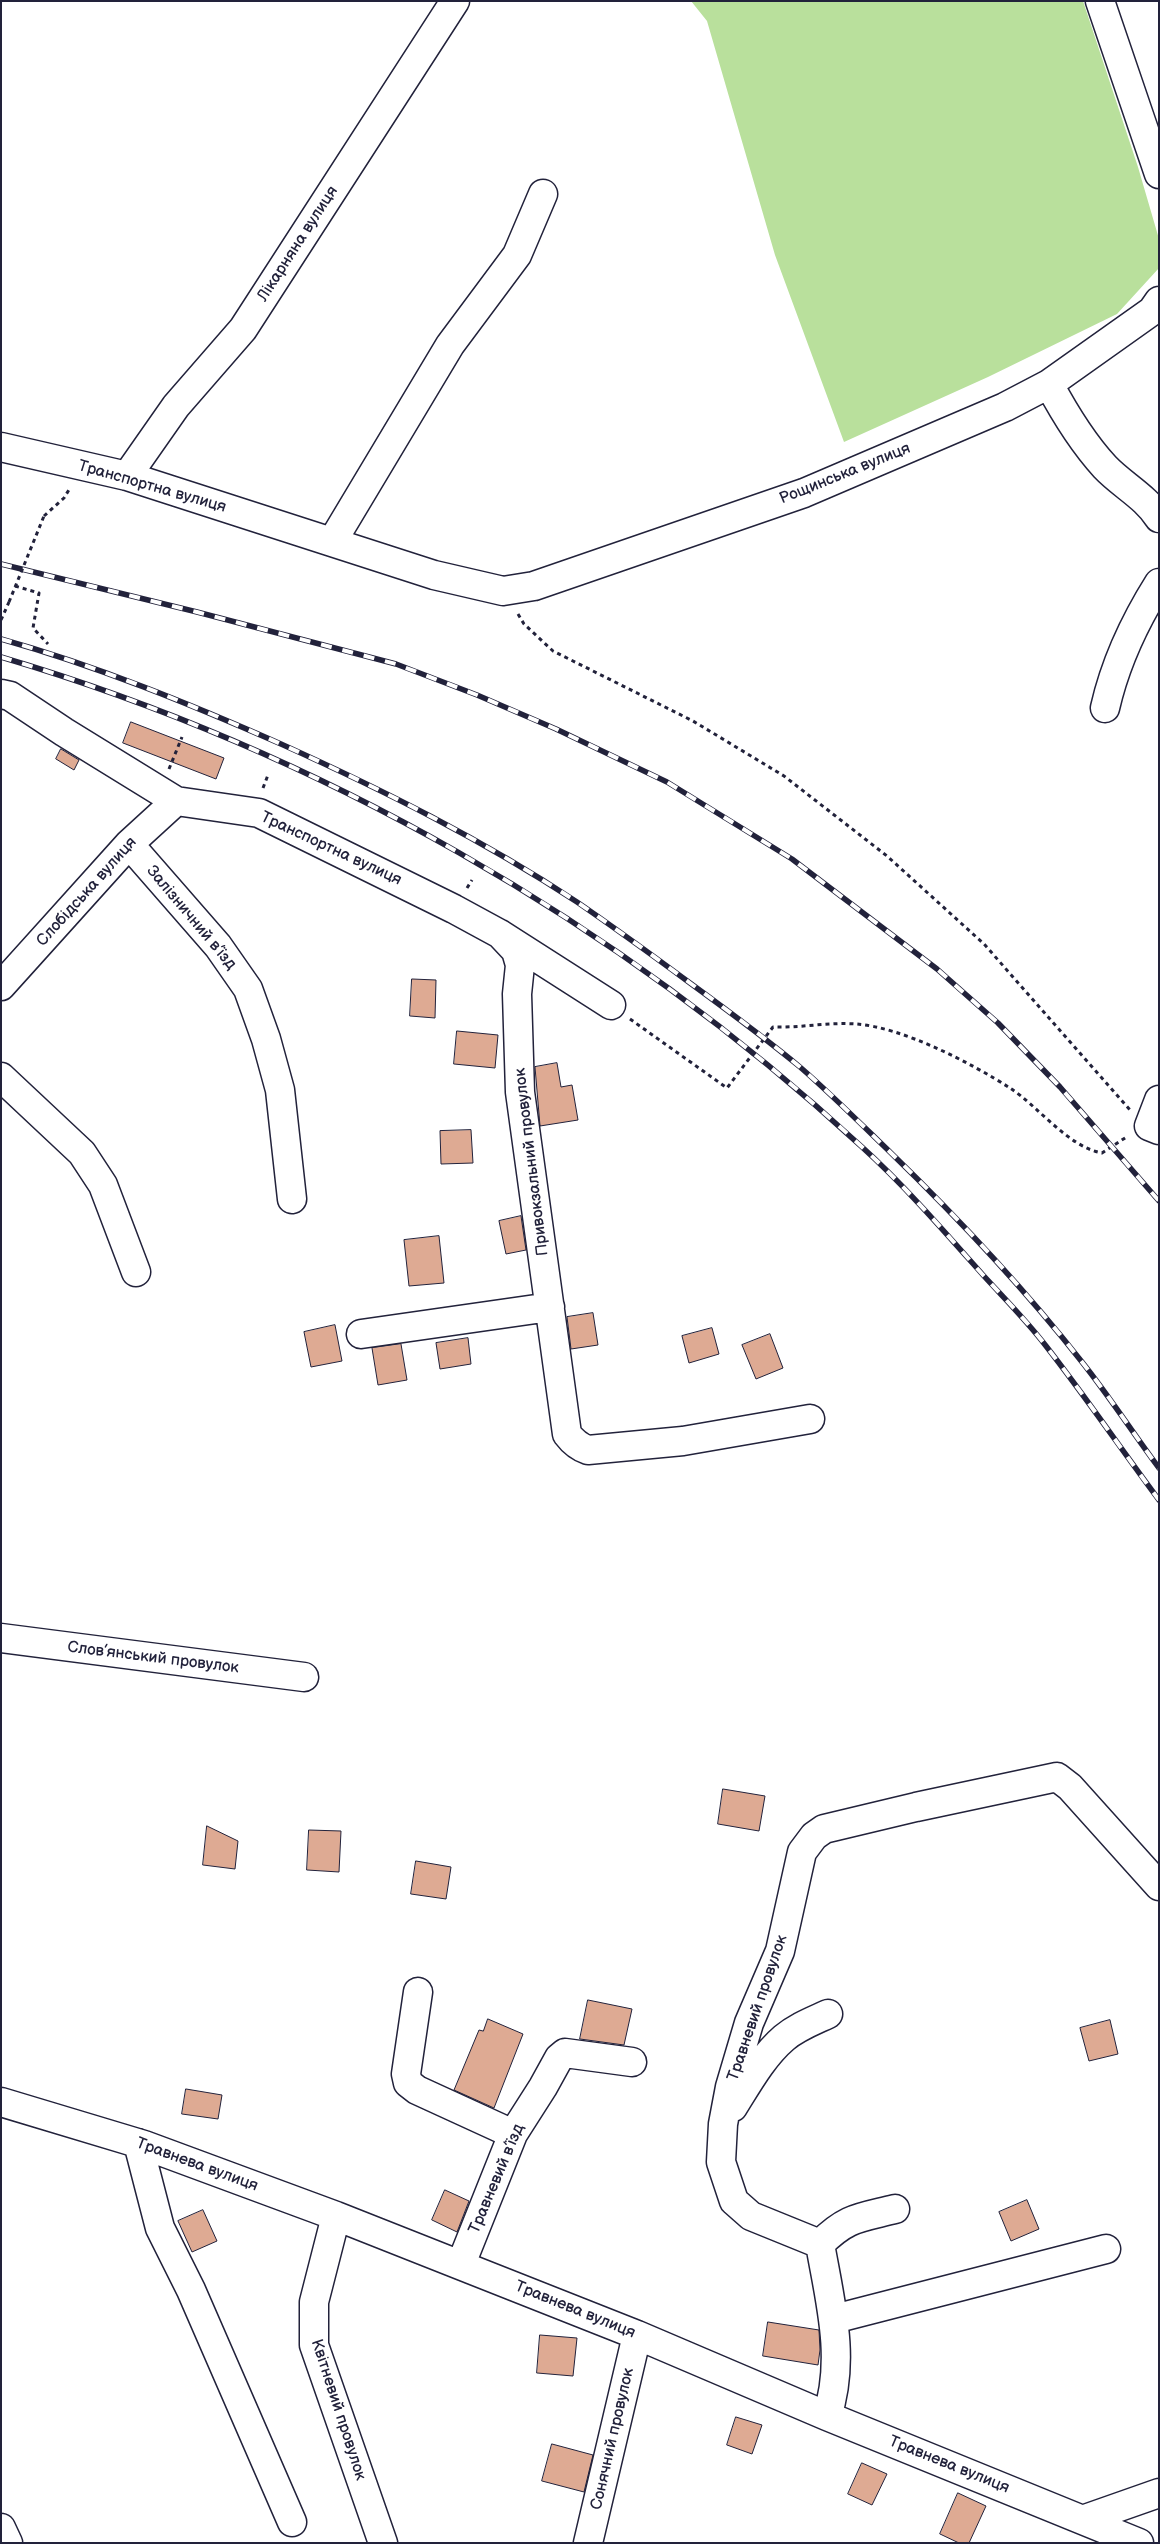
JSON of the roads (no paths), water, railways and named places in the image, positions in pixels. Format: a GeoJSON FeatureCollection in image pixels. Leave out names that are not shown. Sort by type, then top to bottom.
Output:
{"type":"FeatureCollection","features":[{"type":"Feature","properties":{"kind":"street","name":"Лікарняна вулиця"},"geometry":{"type":"LineString","coordinates":[[127,476],[176,406],[242,330],[455,1]]}},
{"type":"Feature","properties":{"kind":"street"},"geometry":{"type":"LineString","coordinates":[[1100,1],[1159,174]]}},
{"type":"Feature","properties":{"kind":"street"},"geometry":{"type":"LineString","coordinates":[[332,542],[450,345],[517,256],[543,194]]}},
{"type":"Feature","properties":{"kind":"street","name":"Рощинська вулиця"},"geometry":{"type":"LineString","coordinates":[[503,591],[534,586],[804,493],[997,410],[1049,384],[1152,311],[1159,301]]}},
{"type":"Feature","properties":{"kind":"street"},"geometry":{"type":"LineString","coordinates":[[1049,384],[1066,417],[1106,468],[1150,506],[1159,518]]}},
{"type":"Feature","properties":{"kind":"street","name":"Транспортна вулиця"},"geometry":{"type":"LineString","coordinates":[[1,448],[127,476],[434,575],[503,591]]}},
{"type":"Feature","properties":{"kind":"street"},"geometry":{"type":"LineString","coordinates":[[1105,708],[1112,679],[1138,620],[1159,583]]}},
{"type":"Feature","properties":{"kind":"street","name":"Транспортна вулиця"},"geometry":{"type":"LineString","coordinates":[[1,694],[10,696],[168,796],[259,813],[436,899],[500,934],[611,1005]]}},
{"type":"Feature","properties":{"kind":"street","name":"Слобідська вулиця"},"geometry":{"type":"LineString","coordinates":[[1,986],[129,844],[168,796]]}},
{"type":"Feature","properties":{"kind":"street","name":"Залізничний в’їзд"},"geometry":{"type":"LineString","coordinates":[[129,844],[218,946],[248,989],[266,1039],[280,1090],[292,1198]]}},
{"type":"Feature","properties":{"kind":"street","name":"Привокзальний провулок"},"geometry":{"type":"LineString","coordinates":[[500,934],[516,951],[520,965],[517,994],[520,1092],[568,1434],[571,1440],[588,1450],[683,1441],[810,1418]]}},
{"type":"Feature","properties":{"kind":"street"},"geometry":{"type":"LineString","coordinates":[[1,1076],[82,1153],[103,1185],[136,1272]]}},
{"type":"Feature","properties":{"kind":"street"},"geometry":{"type":"LineString","coordinates":[[1147,1123],[1159,1100]]}},
{"type":"Feature","properties":{"kind":"street"},"geometry":{"type":"LineString","coordinates":[[361,1334],[550,1308]]}},
{"type":"Feature","properties":{"kind":"street","name":"Слов’янський провулок"},"geometry":{"type":"LineString","coordinates":[[1,1638],[304,1677]]}},
{"type":"Feature","properties":{"kind":"street","name":"Травневий провулок"},"geometry":{"type":"LineString","coordinates":[[820,2244],[751,2216],[734,2201],[721,2162],[723,2124],[730,2087],[749,2023],[780,1951],[802,1852],[814,1836],[824,1829],[1057,1778],[1070,1787],[1159,1886]]}},
{"type":"Feature","properties":{"kind":"street"},"geometry":{"type":"LineString","coordinates":[[418,1992],[406,2074],[408,2083],[417,2090],[513,2134]]}},
{"type":"Feature","properties":{"kind":"street"},"geometry":{"type":"LineString","coordinates":[[723,2124],[748,2083],[784,2038],[804,2025],[828,2014]]}},
{"type":"Feature","properties":{"kind":"street","name":"Травневий в’їзд"},"geometry":{"type":"LineString","coordinates":[[461,2264],[513,2134],[543,2087],[558,2058],[565,2053],[632,2062]]}},
{"type":"Feature","properties":{"kind":"street","name":"Травнева вулиця"},"geometry":{"type":"LineString","coordinates":[[1,2102],[138,2143],[461,2264],[637,2335],[827,2416],[1085,2519],[1139,2543]]}},
{"type":"Feature","properties":{"kind":"street"},"geometry":{"type":"LineString","coordinates":[[138,2143],[160,2228],[191,2290],[292,2522]]}},
{"type":"Feature","properties":{"kind":"street"},"geometry":{"type":"LineString","coordinates":[[827,2416],[834,2394],[836,2374],[834,2319],[820,2244],[838,2226],[853,2219],[895,2209]]}},
{"type":"Feature","properties":{"kind":"street","name":"Квітневий провулок"},"geometry":{"type":"LineString","coordinates":[[336,2216],[314,2302],[314,2345],[383,2543]]}},
{"type":"Feature","properties":{"kind":"street"},"geometry":{"type":"LineString","coordinates":[[834,2319],[1106,2249]]}},
{"type":"Feature","properties":{"kind":"street","name":"Сонячний провулок"},"geometry":{"type":"LineString","coordinates":[[588,2543],[637,2335]]}},
{"type":"Feature","properties":{"kind":"street"},"geometry":{"type":"LineString","coordinates":[[1085,2519],[1159,2493]]}},
{"type":"Feature","properties":{"kind":"street"},"geometry":{"type":"LineString","coordinates":[[1,2528],[8,2543]]}},
{"type":"Feature","properties":{"kind":"railway"},"geometry":{"type":"LineString","coordinates":[[1,564],[197,612],[396,664],[477,695],[556,729],[667,782],[792,859],[937,969],[998,1023],[1060,1087],[1159,1201]]}},
{"type":"Feature","properties":{"kind":"railway"},"geometry":{"type":"LineString","coordinates":[[1,639],[72,661],[178,700],[357,779],[469,837],[541,879],[619,932],[745,1024],[800,1067],[915,1177],[965,1228],[1060,1334],[1102,1388],[1159,1468]]}},
{"type":"Feature","properties":{"kind":"railway"},"geometry":{"type":"LineString","coordinates":[[1,657],[119,696],[235,742],[349,794],[459,853],[566,918],[669,989],[768,1065],[862,1147],[909,1193],[1039,1337],[1159,1500]]}}]}
